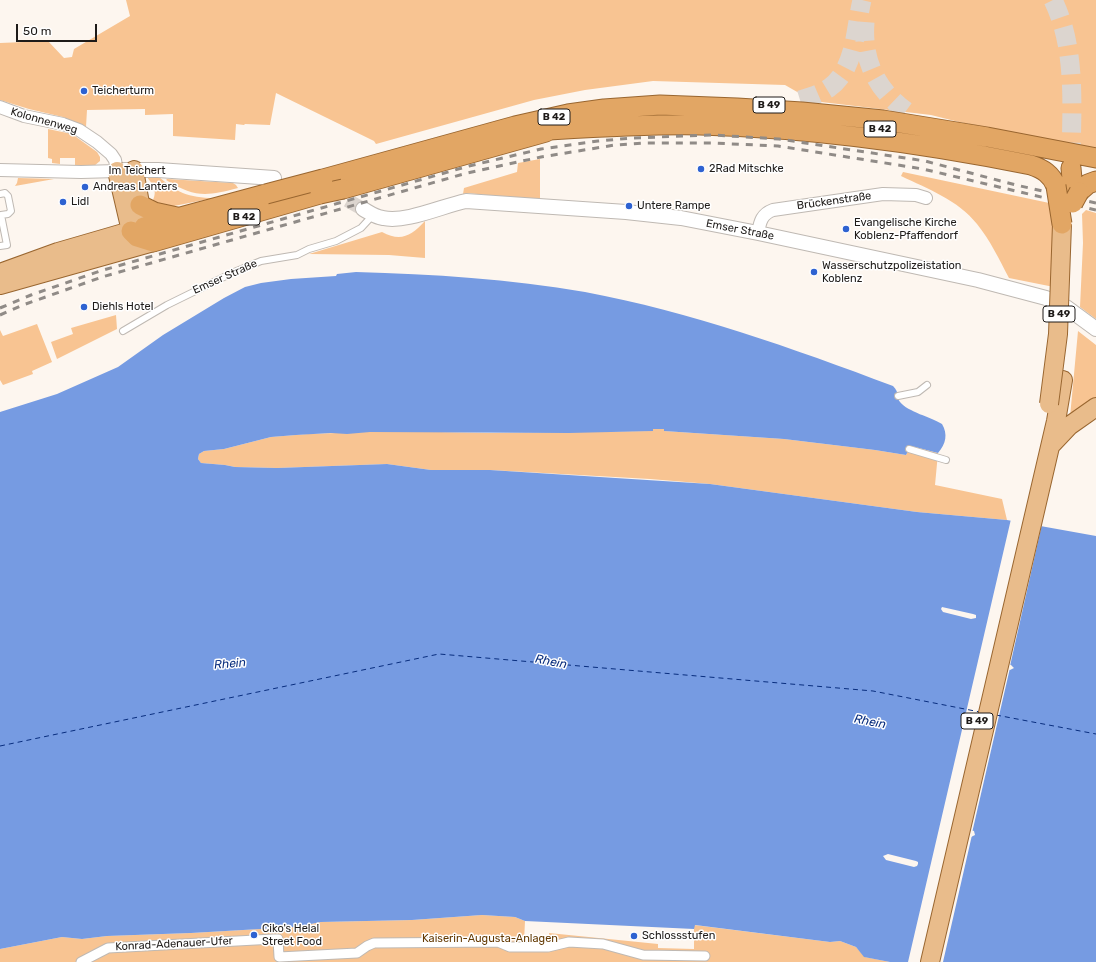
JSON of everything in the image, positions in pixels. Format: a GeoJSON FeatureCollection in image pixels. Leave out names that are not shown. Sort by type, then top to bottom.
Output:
{"type":"FeatureCollection","features":[{"type":"Feature","properties":{"kind":"highway","name":"B 49"},"geometry":{"type":"LineString","coordinates":[[737,108],[800,100]]}},
{"type":"Feature","properties":{"kind":"highway","name":"B 42"},"geometry":{"type":"LineString","coordinates":[[145,237],[321,187],[515,126],[574,113],[639,106],[678,105],[838,115],[940,128],[1096,158]]}},
{"type":"Feature","properties":{"kind":"highway"},"geometry":{"type":"LineString","coordinates":[[906,111],[940,128]]}},
{"type":"Feature","properties":{"kind":"highway","name":"B 42"},"geometry":{"type":"LineString","coordinates":[[145,237],[179,218],[270,186],[343,189],[552,130],[602,119],[644,115],[687,114],[751,117],[895,131],[977,143],[1096,166]]}},
{"type":"Feature","properties":{"kind":"highway"},"geometry":{"type":"LineString","coordinates":[[552,130],[632,125],[699,125],[755,127],[827,133],[925,145],[1031,165],[1045,171],[1069,192],[1096,181]]}},
{"type":"Feature","properties":{"kind":"highway","name":"B 49"},"geometry":{"type":"LineString","coordinates":[[1062,224],[1069,192],[1067,168]]}},
{"type":"Feature","properties":{"kind":"highway","name":"B 42"},"geometry":{"type":"LineString","coordinates":[[140,204],[154,212],[179,218]]}},
{"type":"Feature","properties":{"kind":"main road"},"geometry":{"type":"LineString","coordinates":[[126,170],[140,204],[145,237]]}},
{"type":"Feature","properties":{"kind":"main road"},"geometry":{"type":"LineString","coordinates":[[126,170],[145,237]]}},
{"type":"Feature","properties":{"kind":"main road","name":"B 49"},"geometry":{"type":"LineString","coordinates":[[921,962],[1037,480],[1050,447],[1060,403],[1071,298],[1069,192]]}},
{"type":"Feature","properties":{"kind":"main road","name":"B 49"},"geometry":{"type":"LineString","coordinates":[[930,962],[1037,480],[1058,334],[1062,224]]}},
{"type":"Feature","properties":{"kind":"main road","name":"B 42"},"geometry":{"type":"LineString","coordinates":[[0,285],[113,245],[145,237]]}},
{"type":"Feature","properties":{"kind":"main road","name":"B 42"},"geometry":{"type":"LineString","coordinates":[[0,273],[58,252],[113,245]]}},
{"type":"Feature","properties":{"kind":"main road","name":"B 49"},"geometry":{"type":"LineString","coordinates":[[1050,447],[1069,426],[1096,407]]}},
{"type":"Feature","properties":{"kind":"street","name":"Kolonnenweg"},"geometry":{"type":"LineString","coordinates":[[0,107],[24,116],[63,124],[80,130],[111,154],[126,170]]}},
{"type":"Feature","properties":{"kind":"street","name":"Im Teichert"},"geometry":{"type":"LineString","coordinates":[[0,170],[81,172],[158,170],[270,186]]}},
{"type":"Feature","properties":{"kind":"street","name":"Brückenstraße"},"geometry":{"type":"LineString","coordinates":[[758,233],[762,217],[766,213],[773,210],[883,194],[916,195],[926,198]]}},
{"type":"Feature","properties":{"kind":"street","name":"Emser Straße"},"geometry":{"type":"LineString","coordinates":[[368,212],[385,219],[395,219],[412,216],[450,204],[466,201],[626,212],[681,218],[758,233],[970,279],[1046,298],[1066,307],[1096,329]]}},
{"type":"Feature","properties":{"kind":"street","name":"Konrad-Adenauer-Ufer"},"geometry":{"type":"LineString","coordinates":[[81,962],[108,948],[274,939],[278,939],[279,957],[357,953],[374,943],[460,942],[498,942],[510,947],[548,947],[569,942],[603,944],[642,955],[705,956]]}},
{"type":"Feature","properties":{"kind":"lane"},"geometry":{"type":"LineString","coordinates":[[0,194],[5,193],[8,196],[11,211],[8,214],[1,216],[7,245],[0,246]]}},
{"type":"Feature","properties":{"kind":"lane","name":"Emser Straße"},"geometry":{"type":"LineString","coordinates":[[123,331],[184,296],[232,273],[261,261],[297,255],[309,249],[336,240],[361,228],[368,212]]}},
{"type":"Feature","properties":{"kind":"lane"},"geometry":{"type":"LineString","coordinates":[[898,396],[918,392],[927,385]]}},
{"type":"Feature","properties":{"kind":"lane"},"geometry":{"type":"LineString","coordinates":[[909,449],[946,460]]}},
{"type":"Feature","properties":{"kind":"green space"},"geometry":{"type":"Polygon","coordinates":[[[126,0],[1096,0],[1096,148],[959,122],[931,115],[813,101],[785,85],[653,81],[585,90],[534,100],[376,144],[374,141],[276,93],[270,125],[236,124],[235,140],[173,136],[173,114],[145,115],[145,109],[87,110],[86,127],[63,117],[0,100],[0,43],[48,41],[64,58],[72,57],[74,49],[130,16],[126,0]]]}},
{"type":"Feature","properties":{"kind":"green space"},"geometry":{"type":"Polygon","coordinates":[[[48,129],[72,134],[97,152],[100,157],[100,161],[94,166],[75,165],[75,158],[60,158],[60,164],[52,163],[52,159],[48,158],[48,129]]]}},
{"type":"Feature","properties":{"kind":"green space"},"geometry":{"type":"Polygon","coordinates":[[[540,159],[540,201],[468,193],[463,194],[464,188],[517,172],[518,163],[540,159]]]}},
{"type":"Feature","properties":{"kind":"green space"},"geometry":{"type":"Polygon","coordinates":[[[903,172],[1054,204],[1054,287],[1009,278],[986,237],[977,224],[961,208],[942,196],[901,176],[903,172]]]}},
{"type":"Feature","properties":{"kind":"green space"},"geometry":{"type":"Polygon","coordinates":[[[157,175],[170,186],[183,193],[197,197],[214,198],[169,207],[151,205],[155,191],[147,177],[157,175]]]}},
{"type":"Feature","properties":{"kind":"green space"},"geometry":{"type":"Polygon","coordinates":[[[18,178],[54,179],[15,186],[18,178]]]}},
{"type":"Feature","properties":{"kind":"green space"},"geometry":{"type":"Polygon","coordinates":[[[166,180],[233,183],[238,188],[209,194],[193,193],[176,186],[166,180]]]}},
{"type":"Feature","properties":{"kind":"green space"},"geometry":{"type":"Polygon","coordinates":[[[1086,210],[1096,213],[1096,319],[1080,307],[1083,243],[1082,214],[1086,210]]]}},
{"type":"Feature","properties":{"kind":"green space"},"geometry":{"type":"Polygon","coordinates":[[[425,221],[425,258],[389,255],[309,254],[382,232],[395,237],[405,236],[410,234],[425,221]]]}},
{"type":"Feature","properties":{"kind":"green space"},"geometry":{"type":"Polygon","coordinates":[[[116,315],[117,329],[57,359],[51,342],[73,334],[71,328],[116,315]]]}},
{"type":"Feature","properties":{"kind":"green space"},"geometry":{"type":"Polygon","coordinates":[[[37,324],[52,362],[32,371],[33,374],[3,385],[0,380],[0,330],[3,336],[37,324]]]}},
{"type":"Feature","properties":{"kind":"green space"},"geometry":{"type":"Polygon","coordinates":[[[1078,331],[1096,345],[1096,399],[1070,417],[1078,331]]]}},
{"type":"Feature","properties":{"kind":"green space"},"geometry":{"type":"Polygon","coordinates":[[[653,429],[784,439],[906,455],[911,446],[938,453],[935,485],[1002,499],[1007,520],[917,512],[710,484],[650,479],[490,470],[431,470],[387,464],[277,468],[235,467],[201,463],[198,459],[199,454],[204,451],[224,449],[271,437],[308,434],[390,431],[490,433],[653,431],[653,429]]]}},
{"type":"Feature","properties":{"kind":"green space","name":"Kaiserin-Augusta-Anlagen"},"geometry":{"type":"Polygon","coordinates":[[[482,915],[515,917],[525,921],[524,942],[549,943],[549,933],[658,944],[658,948],[694,949],[694,925],[830,942],[840,941],[856,947],[865,957],[890,962],[0,962],[0,949],[62,937],[82,939],[107,936],[295,927],[321,922],[412,920],[482,915]]]}},
{"type":"Feature","properties":{"kind":"water","name":"Rhein"},"geometry":{"type":"Polygon","coordinates":[[[356,272],[414,274],[557,287],[625,300],[664,310],[741,332],[893,386],[900,402],[904,406],[942,424],[945,431],[944,443],[938,453],[911,446],[906,455],[784,439],[664,431],[664,429],[653,429],[653,431],[569,433],[331,433],[271,437],[224,449],[204,451],[199,454],[198,459],[201,463],[235,467],[277,468],[387,464],[431,470],[490,470],[710,484],[917,512],[1007,520],[1096,536],[1096,962],[890,962],[864,957],[856,947],[840,941],[830,942],[695,925],[694,929],[525,921],[515,917],[482,915],[412,920],[321,922],[295,927],[107,936],[82,939],[62,937],[0,949],[0,412],[57,394],[118,367],[163,335],[245,287],[291,279],[336,276],[337,274],[356,272]],[[942,607],[941,609],[943,612],[971,619],[976,618],[976,615],[973,614],[942,607]],[[980,658],[981,663],[1010,670],[1014,668],[1011,665],[980,658]],[[944,824],[941,828],[971,837],[975,835],[974,831],[944,824]],[[888,854],[883,856],[886,860],[914,867],[918,864],[916,861],[888,854]]]}},
{"type":"Feature","properties":{"kind":"pier"},"geometry":{"type":"Polygon","coordinates":[[[1011,519],[1042,524],[1010,666],[981,661],[1010,668],[972,833],[942,827],[972,835],[943,962],[908,962],[1011,519]]]}},
{"type":"Feature","properties":{"kind":"ferry route"},"geometry":{"type":"LineString","coordinates":[[0,746],[439,654],[873,691],[980,712]]}},
{"type":"Feature","properties":{"kind":"ferry route"},"geometry":{"type":"LineString","coordinates":[[996,715],[1096,734]]}},
{"type":"Feature","properties":{"kind":"tunnel"},"geometry":{"type":"LineString","coordinates":[[800,100],[819,94],[829,88],[838,80],[845,70],[856,36],[862,0]]}},
{"type":"Feature","properties":{"kind":"tunnel"},"geometry":{"type":"LineString","coordinates":[[1053,0],[1061,20],[1070,61],[1072,104],[1071,168]]}},
{"type":"Feature","properties":{"kind":"tunnel"},"geometry":{"type":"LineString","coordinates":[[865,22],[866,49],[873,72],[887,93],[906,111]]}},
{"type":"Feature","properties":{"kind":"tunnel"},"geometry":{"type":"LineString","coordinates":[[329,190],[363,209]]}},
{"type":"Feature","properties":{"kind":"railway"},"geometry":{"type":"LineString","coordinates":[[0,308],[31,295],[100,271],[469,166],[541,149],[598,141],[632,138],[712,135],[779,139],[925,161],[1016,185],[1096,203]]}},
{"type":"Feature","properties":{"kind":"railway"},"geometry":{"type":"LineString","coordinates":[[0,315],[23,305],[102,277],[467,173],[541,157],[615,145],[644,143],[711,143],[778,146],[923,169],[1096,210]]}},
{"type":"Feature","properties":{"kind":"place","name":"Teicherturm"},"geometry":{"type":"Point","coordinates":[84,91]}},
{"type":"Feature","properties":{"kind":"place","name":"2Rad Mitschke"},"geometry":{"type":"Point","coordinates":[701,169]}},
{"type":"Feature","properties":{"kind":"place","name":"Andreas Lanters"},"geometry":{"type":"Point","coordinates":[85,187]}},
{"type":"Feature","properties":{"kind":"place","name":"Lidl"},"geometry":{"type":"Point","coordinates":[63,202]}},
{"type":"Feature","properties":{"kind":"place","name":"Untere Rampe"},"geometry":{"type":"Point","coordinates":[629,206]}},
{"type":"Feature","properties":{"kind":"place","name":"Evangelische Kirche Koblenz-Pfaffendorf"},"geometry":{"type":"Point","coordinates":[846,229]}},
{"type":"Feature","properties":{"kind":"place","name":"Wasserschutzpolizeistation Koblenz"},"geometry":{"type":"Point","coordinates":[814,272]}},
{"type":"Feature","properties":{"kind":"place","name":"Diehls Hotel"},"geometry":{"type":"Point","coordinates":[84,307]}},
{"type":"Feature","properties":{"kind":"place","name":"Ciko's Helal Street Food"},"geometry":{"type":"Point","coordinates":[254,935]}},
{"type":"Feature","properties":{"kind":"place","name":"Schlossstufen"},"geometry":{"type":"Point","coordinates":[634,936]}}]}
